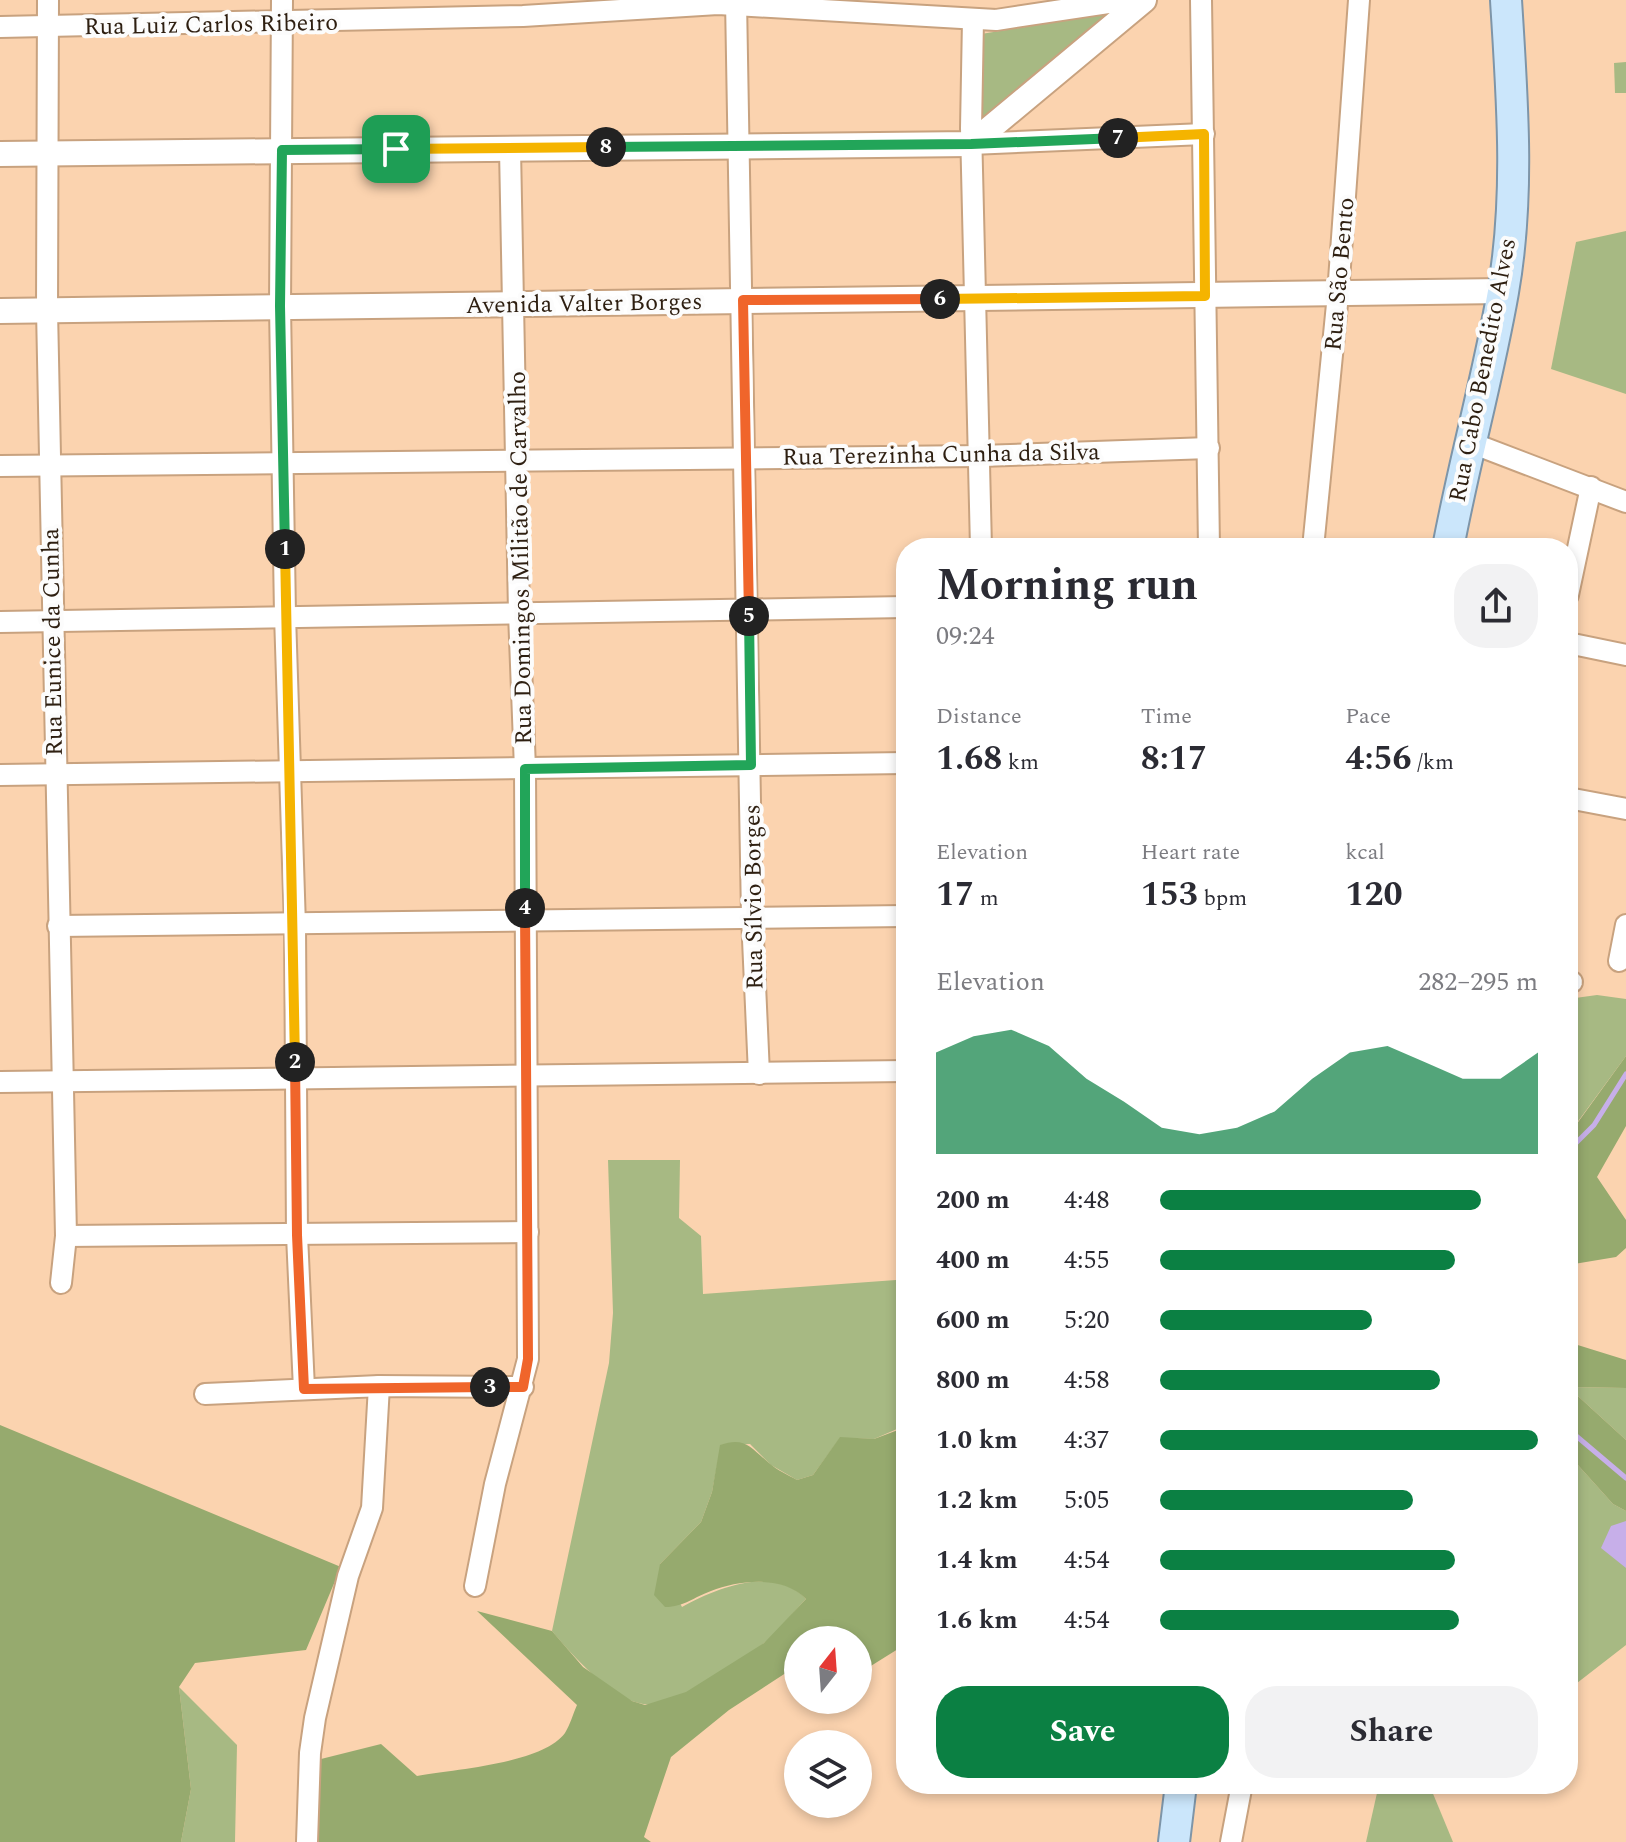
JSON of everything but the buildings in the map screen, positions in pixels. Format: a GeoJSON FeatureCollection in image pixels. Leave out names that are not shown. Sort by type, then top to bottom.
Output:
{"type":"FeatureCollection","features":[{"type":"Feature","properties":{"kind":"main road","name":"Rua Cabo Benedito Alves"},"geometry":{"type":"LineString","coordinates":[[1450,538],[1503,291],[1513,209],[1506,0]]}},
{"type":"Feature","properties":{"kind":"main road"},"geometry":{"type":"LineString","coordinates":[[1174,1842],[1180,1794]]}},
{"type":"Feature","properties":{"kind":"street","name":"Rua Eunice da Cunha"},"geometry":{"type":"LineString","coordinates":[[48,0],[47,310],[54,773],[66,1236],[61,1283]]}},
{"type":"Feature","properties":{"kind":"street"},"geometry":{"type":"LineString","coordinates":[[282,0],[280,306],[285,462],[285,615],[295,926],[297,1235],[304,1389]]}},
{"type":"Feature","properties":{"kind":"street"},"geometry":{"type":"LineString","coordinates":[[1201,0],[1209,538]]}},
{"type":"Feature","properties":{"kind":"street","name":"Rua São Bento"},"geometry":{"type":"LineString","coordinates":[[1314,538],[1338,294],[1359,0]]}},
{"type":"Feature","properties":{"kind":"street","name":"Rua Luiz Carlos Ribeiro"},"geometry":{"type":"LineString","coordinates":[[0,27],[283,24],[736,2],[904,8],[973,20],[1142,1]]}},
{"type":"Feature","properties":{"kind":"street"},"geometry":{"type":"LineString","coordinates":[[971,144],[1142,1]]}},
{"type":"Feature","properties":{"kind":"street","name":"Rua Sílvio Borges"},"geometry":{"type":"LineString","coordinates":[[736,2],[741,144],[752,917],[759,1074]]}},
{"type":"Feature","properties":{"kind":"street"},"geometry":{"type":"LineString","coordinates":[[973,20],[971,144],[981,538]]}},
{"type":"Feature","properties":{"kind":"street"},"geometry":{"type":"LineString","coordinates":[[0,154],[971,144],[1204,134]]}},
{"type":"Feature","properties":{"kind":"street","name":"Rua Domingos Militão de Carvalho"},"geometry":{"type":"LineString","coordinates":[[475,1586],[495,1484],[528,1359],[525,769],[510,149]]}},
{"type":"Feature","properties":{"kind":"street","name":"Avenida Valter Borges"},"geometry":{"type":"LineString","coordinates":[[0,311],[1503,291]]}},
{"type":"Feature","properties":{"kind":"street"},"geometry":{"type":"LineString","coordinates":[[1469,442],[1626,502]]}},
{"type":"Feature","properties":{"kind":"street","name":"Rua Terezinha Cunha da Silva"},"geometry":{"type":"LineString","coordinates":[[0,466],[518,458],[980,456],[1209,448]]}},
{"type":"Feature","properties":{"kind":"street"},"geometry":{"type":"LineString","coordinates":[[1578,548],[1591,487]]}},
{"type":"Feature","properties":{"kind":"street"},"geometry":{"type":"LineString","coordinates":[[0,622],[896,607]]}},
{"type":"Feature","properties":{"kind":"street"},"geometry":{"type":"LineString","coordinates":[[1578,645],[1626,655]]}},
{"type":"Feature","properties":{"kind":"street"},"geometry":{"type":"LineString","coordinates":[[0,775],[290,768],[525,769],[896,763]]}},
{"type":"Feature","properties":{"kind":"street"},"geometry":{"type":"LineString","coordinates":[[1578,800],[1626,809]]}},
{"type":"Feature","properties":{"kind":"street"},"geometry":{"type":"LineString","coordinates":[[58,926],[295,926],[896,916]]}},
{"type":"Feature","properties":{"kind":"street"},"geometry":{"type":"LineString","coordinates":[[1619,961],[1626,925]]}},
{"type":"Feature","properties":{"kind":"street"},"geometry":{"type":"LineString","coordinates":[[0,1082],[896,1071]]}},
{"type":"Feature","properties":{"kind":"street"},"geometry":{"type":"LineString","coordinates":[[66,1236],[528,1232]]}},
{"type":"Feature","properties":{"kind":"street"},"geometry":{"type":"LineString","coordinates":[[307,1842],[310,1753],[315,1718],[348,1576],[372,1508],[379,1386]]}},
{"type":"Feature","properties":{"kind":"street"},"geometry":{"type":"LineString","coordinates":[[205,1394],[379,1386],[523,1387]]}},
{"type":"Feature","properties":{"kind":"street"},"geometry":{"type":"LineString","coordinates":[[1231,1842],[1240,1794]]}},
{"type":"Feature","properties":{"kind":"green space"},"geometry":{"type":"Polygon","coordinates":[[[1112,13],[982,120],[981,34],[1112,13]]]}},
{"type":"Feature","properties":{"kind":"green space"},"geometry":{"type":"Polygon","coordinates":[[[1626,62],[1626,93],[1615,93],[1614,63],[1626,62]]]}},
{"type":"Feature","properties":{"kind":"green space"},"geometry":{"type":"Polygon","coordinates":[[[1626,231],[1626,394],[1551,369],[1576,242],[1626,231]]]}},
{"type":"Feature","properties":{"kind":"green space"},"geometry":{"type":"Polygon","coordinates":[[[1597,995],[1626,999],[1626,1056],[1578,1121],[1578,998],[1597,995]]]}},
{"type":"Feature","properties":{"kind":"green space"},"geometry":{"type":"Polygon","coordinates":[[[1626,1056],[1626,1126],[1597,1177],[1626,1220],[1626,1248],[1616,1257],[1578,1263],[1578,1122],[1626,1056]]]}},
{"type":"Feature","properties":{"kind":"green space"},"geometry":{"type":"Polygon","coordinates":[[[608,1160],[680,1160],[679,1218],[701,1236],[703,1294],[896,1280],[896,1429],[874,1439],[840,1438],[813,1475],[797,1480],[771,1465],[750,1444],[721,1445],[712,1492],[701,1522],[660,1564],[682,1607],[711,1593],[745,1583],[778,1583],[806,1599],[769,1639],[738,1662],[688,1692],[656,1704],[631,1700],[605,1685],[552,1631],[609,1363],[613,1313],[608,1160]]]}},
{"type":"Feature","properties":{"kind":"green space"},"geometry":{"type":"Polygon","coordinates":[[[1578,1345],[1626,1360],[1626,1388],[1578,1387],[1578,1345]]]}},
{"type":"Feature","properties":{"kind":"green space"},"geometry":{"type":"Polygon","coordinates":[[[1578,1387],[1626,1388],[1626,1440],[1578,1396],[1578,1387]]]}},
{"type":"Feature","properties":{"kind":"green space"},"geometry":{"type":"Polygon","coordinates":[[[1578,1396],[1626,1440],[1626,1511],[1613,1504],[1578,1465],[1578,1396]]]}},
{"type":"Feature","properties":{"kind":"green space"},"geometry":{"type":"Polygon","coordinates":[[[0,1425],[341,1567],[306,1650],[195,1663],[179,1687],[191,1789],[181,1842],[0,1842],[0,1425]]]}},
{"type":"Feature","properties":{"kind":"green space"},"geometry":{"type":"Polygon","coordinates":[[[896,1431],[896,1650],[872,1665],[872,1626],[784,1626],[784,1674],[729,1710],[671,1757],[644,1837],[651,1842],[309,1842],[305,1763],[381,1744],[417,1776],[518,1758],[554,1743],[565,1733],[577,1705],[477,1611],[552,1631],[583,1667],[632,1701],[645,1705],[686,1692],[764,1643],[806,1599],[797,1591],[773,1583],[748,1582],[722,1587],[683,1604],[665,1607],[654,1595],[660,1564],[701,1522],[712,1492],[720,1445],[736,1442],[747,1445],[775,1468],[797,1480],[813,1475],[840,1437],[874,1439],[896,1431]]]}},
{"type":"Feature","properties":{"kind":"green space"},"geometry":{"type":"Polygon","coordinates":[[[1578,1465],[1613,1504],[1626,1511],[1626,1645],[1578,1682],[1578,1465]]]}},
{"type":"Feature","properties":{"kind":"green space"},"geometry":{"type":"Polygon","coordinates":[[[179,1687],[237,1745],[235,1842],[181,1842],[191,1789],[179,1687]]]}},
{"type":"Feature","properties":{"kind":"green space"},"geometry":{"type":"Polygon","coordinates":[[[1377,1794],[1433,1794],[1453,1842],[1366,1842],[1377,1794]]]}},
{"type":"Feature","properties":{"kind":"shaded area"},"geometry":{"type":"Polygon","coordinates":[[[1626,1521],[1626,1568],[1601,1548],[1611,1526],[1626,1521]]]}},
{"type":"Feature","properties":{"kind":"waterway"},"geometry":{"type":"LineString","coordinates":[[1578,1141],[1594,1125],[1626,1074]]}},
{"type":"Feature","properties":{"kind":"waterway"},"geometry":{"type":"LineString","coordinates":[[1578,1437],[1626,1478]]}},
{"type":"Feature","properties":{"kind":"route"},"geometry":{"type":"LineString","coordinates":[[1204,134],[1205,296],[743,300],[751,765],[525,769],[528,1359],[523,1387],[304,1389],[297,1235],[295,926],[285,615],[285,462],[280,306],[282,150],[396,149],[971,144],[1204,134]]}}]}
